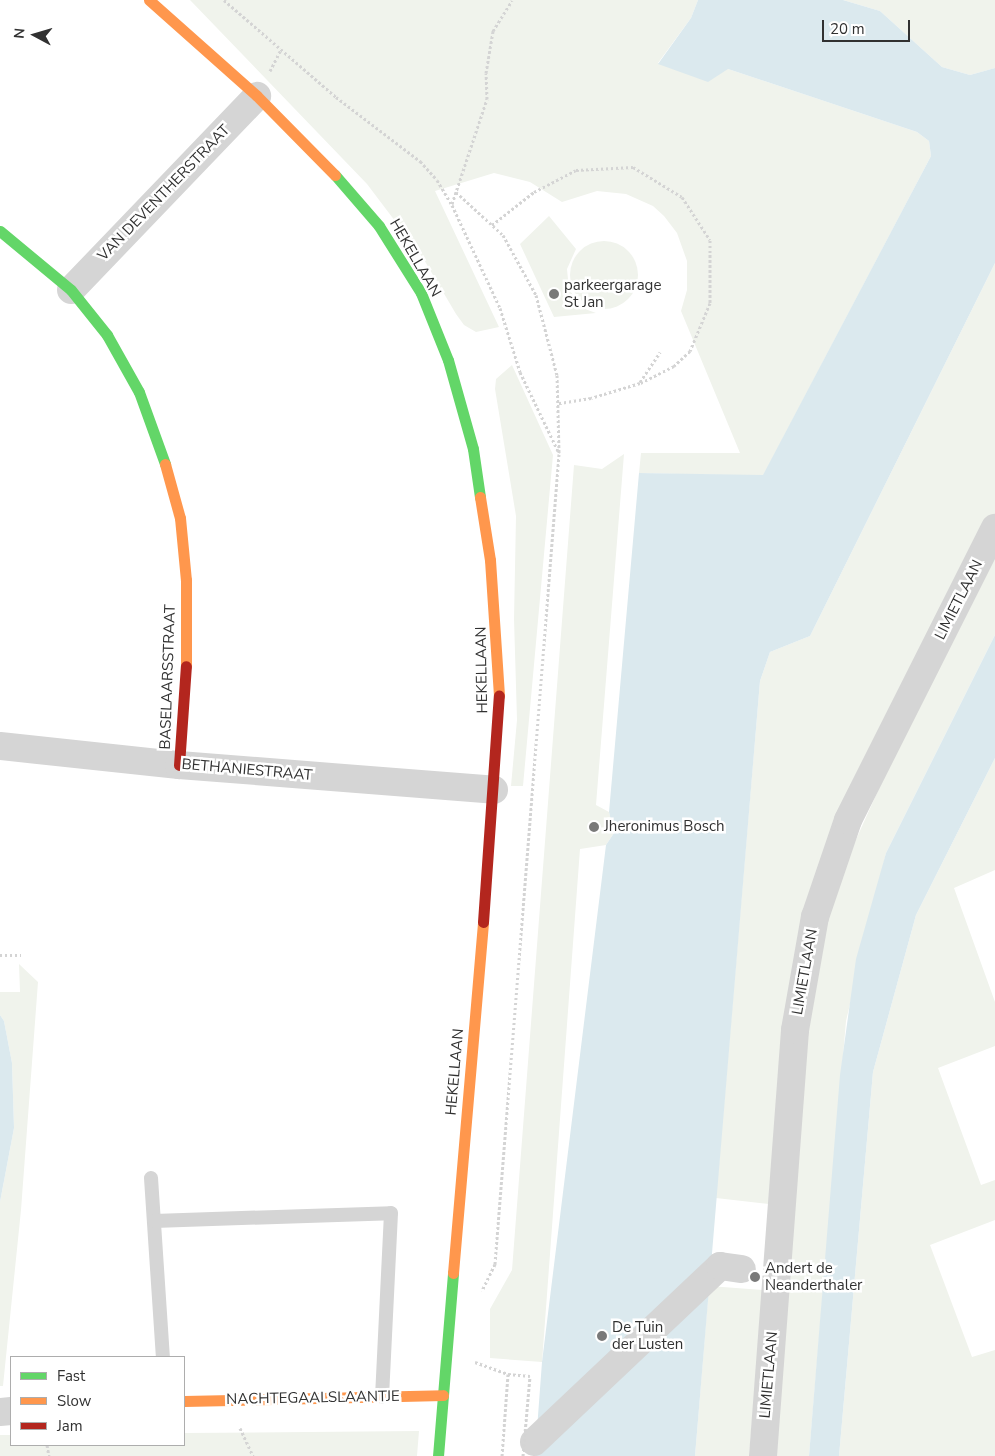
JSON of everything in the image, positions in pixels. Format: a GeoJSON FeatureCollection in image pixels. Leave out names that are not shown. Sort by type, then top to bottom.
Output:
{"type":"FeatureCollection","features":[{"type":"Feature","properties":{"kind":"main road","name":"HEKELLAAN"},"geometry":{"type":"LineString","coordinates":[[149,0],[257,96],[354,194],[379,226],[421,293],[448,360],[473,449],[496,617],[500,679],[494,790],[438,1451]]}},
{"type":"Feature","properties":{"kind":"main road","name":"BASELAARSSTRAAT"},"geometry":{"type":"LineString","coordinates":[[0,231],[71,290],[107,334],[139,392],[180,518],[186,580],[187,656],[179,765]]}},
{"type":"Feature","properties":{"kind":"main road","name":"NACHTEGAALSLAANTJE"},"geometry":{"type":"LineString","coordinates":[[185,1401],[443,1395]]}},
{"type":"Feature","properties":{"kind":"street","name":"VAN DEVENTHERSTRAAT"},"geometry":{"type":"LineString","coordinates":[[71,290],[257,96]]}},
{"type":"Feature","properties":{"kind":"street","name":"LIMIETLAAN"},"geometry":{"type":"LineString","coordinates":[[763,1456],[795,1030],[815,917],[848,820],[995,528]]}},
{"type":"Feature","properties":{"kind":"street","name":"BETHANIESTRAAT"},"geometry":{"type":"LineString","coordinates":[[0,746],[179,765],[494,790]]}},
{"type":"Feature","properties":{"kind":"street"},"geometry":{"type":"LineString","coordinates":[[520,1453],[731,1268]]}},
{"type":"Feature","properties":{"kind":"lane"},"geometry":{"type":"LineString","coordinates":[[151,1178],[162,1356]]}},
{"type":"Feature","properties":{"kind":"lane"},"geometry":{"type":"LineString","coordinates":[[154,1221],[391,1213],[382,1396]]}},
{"type":"Feature","properties":{"kind":"path"},"geometry":{"type":"LineString","coordinates":[[224,0],[336,97],[420,161],[437,180],[452,205],[500,308],[520,372],[559,454]]}},
{"type":"Feature","properties":{"kind":"path"},"geometry":{"type":"LineString","coordinates":[[452,205],[486,99],[486,73],[493,31],[512,0]]}},
{"type":"Feature","properties":{"kind":"path"},"geometry":{"type":"LineString","coordinates":[[492,225],[534,192],[576,170],[633,167],[682,197],[710,240],[710,302],[690,350],[674,366],[640,382],[591,398],[558,403]]}},
{"type":"Feature","properties":{"kind":"path"},"geometry":{"type":"LineString","coordinates":[[456,192],[503,235],[536,295],[557,375],[559,454],[495,1264]]}},
{"type":"Feature","properties":{"kind":"path"},"geometry":{"type":"LineString","coordinates":[[640,382],[660,352]]}},
{"type":"Feature","properties":{"kind":"path"},"geometry":{"type":"LineString","coordinates":[[0,955],[21,955]]}},
{"type":"Feature","properties":{"kind":"path"},"geometry":{"type":"LineString","coordinates":[[467,1360],[508,1374],[530,1376],[520,1453]]}},
{"type":"Feature","properties":{"kind":"path"},"geometry":{"type":"LineString","coordinates":[[508,1374],[504,1422],[520,1453]]}},
{"type":"Feature","properties":{"kind":"shaded area"},"geometry":{"type":"Polygon","coordinates":[[[190,0],[698,0],[691,18],[658,63],[728,69],[917,132],[929,141],[931,156],[763,476],[639,473],[641,453],[740,453],[681,311],[687,290],[687,261],[677,233],[664,216],[653,206],[626,194],[597,191],[562,202],[530,182],[494,173],[435,191],[499,327],[476,332],[464,325],[423,258],[367,184],[190,0]]]}},
{"type":"Feature","properties":{"kind":"shaded area"},"geometry":{"type":"Polygon","coordinates":[[[698,0],[843,0],[880,11],[942,67],[970,75],[995,68],[995,263],[810,636],[770,652],[760,681],[695,1456],[535,1456],[542,1362],[606,845],[614,833],[609,812],[639,473],[763,475],[931,156],[929,141],[917,132],[728,69],[708,82],[658,64],[691,18],[698,0]]]}},
{"type":"Feature","properties":{"kind":"shaded area"},"geometry":{"type":"Polygon","coordinates":[[[843,0],[995,0],[995,68],[970,75],[942,67],[880,11],[843,0]]]}},
{"type":"Feature","properties":{"kind":"shaded area"},"geometry":{"type":"Polygon","coordinates":[[[549,216],[576,249],[567,269],[569,290],[585,309],[596,313],[554,317],[520,244],[549,216]]]}},
{"type":"Feature","properties":{"kind":"shaded area"},"geometry":{"type":"Polygon","coordinates":[[[604,241],[617,244],[628,251],[635,262],[638,275],[635,288],[628,299],[617,306],[604,309],[591,306],[580,299],[573,288],[570,275],[573,262],[580,251],[591,244],[604,241]]]}},
{"type":"Feature","properties":{"kind":"shaded area"},"geometry":{"type":"Polygon","coordinates":[[[995,263],[995,517],[845,810],[769,1204],[716,1198],[760,681],[770,652],[810,636],[995,263]]]}},
{"type":"Feature","properties":{"kind":"shaded area"},"geometry":{"type":"Polygon","coordinates":[[[512,365],[553,455],[523,786],[511,786],[517,720],[514,619],[516,516],[495,389],[496,379],[512,365]]]}},
{"type":"Feature","properties":{"kind":"shaded area"},"geometry":{"type":"Polygon","coordinates":[[[624,454],[596,805],[609,812],[614,833],[606,845],[580,849],[542,1362],[490,1358],[490,1309],[512,1270],[574,465],[602,469],[624,454]]]}},
{"type":"Feature","properties":{"kind":"shaded area"},"geometry":{"type":"Polygon","coordinates":[[[995,554],[995,635],[886,853],[846,1021],[809,1456],[770,1456],[808,1019],[828,917],[854,844],[890,764],[995,554]]]}},
{"type":"Feature","properties":{"kind":"shaded area"},"geometry":{"type":"Polygon","coordinates":[[[995,635],[995,758],[916,915],[873,1072],[839,1456],[809,1456],[840,1075],[856,959],[886,853],[995,635]]]}},
{"type":"Feature","properties":{"kind":"shaded area"},"geometry":{"type":"Polygon","coordinates":[[[995,758],[995,870],[954,888],[995,1002],[995,1046],[938,1068],[981,1185],[995,1180],[995,1220],[930,1245],[972,1357],[995,1350],[995,1456],[839,1456],[873,1072],[916,915],[995,758]]]}},
{"type":"Feature","properties":{"kind":"shaded area"},"geometry":{"type":"Polygon","coordinates":[[[19,964],[38,982],[21,1210],[3,1386],[0,1386],[0,1202],[14,1128],[12,1063],[4,1021],[0,1015],[0,992],[20,992],[19,964]]]}},
{"type":"Feature","properties":{"kind":"shaded area"},"geometry":{"type":"Polygon","coordinates":[[[0,1015],[4,1021],[12,1063],[14,1128],[0,1202],[0,1015]]]}},
{"type":"Feature","properties":{"kind":"shaded area"},"geometry":{"type":"Polygon","coordinates":[[[709,1286],[763,1290],[749,1456],[695,1456],[709,1286]]]}},
{"type":"Feature","properties":{"kind":"shaded area"},"geometry":{"type":"Polygon","coordinates":[[[419,1431],[417,1456],[0,1456],[0,1435],[10,1435],[10,1446],[185,1446],[185,1433],[419,1431]]]}},
{"type":"Feature","properties":{"kind":"traffic: fast"},"geometry":{"type":"LineString","coordinates":[[335,175],[379,226],[421,293],[448,360],[473,449],[480,497]]}},
{"type":"Feature","properties":{"kind":"traffic: fast"},"geometry":{"type":"LineString","coordinates":[[0,231],[71,290],[107,335],[139,392],[165,464]]}},
{"type":"Feature","properties":{"kind":"traffic: fast"},"geometry":{"type":"LineString","coordinates":[[438,1456],[453,1273]]}},
{"type":"Feature","properties":{"kind":"traffic: slow"},"geometry":{"type":"LineString","coordinates":[[149,0],[257,96],[335,175]]}},
{"type":"Feature","properties":{"kind":"traffic: slow"},"geometry":{"type":"LineString","coordinates":[[165,464],[180,518],[186,580],[186,666]]}},
{"type":"Feature","properties":{"kind":"traffic: slow"},"geometry":{"type":"LineString","coordinates":[[480,497],[490,560],[499,696]]}},
{"type":"Feature","properties":{"kind":"traffic: slow"},"geometry":{"type":"LineString","coordinates":[[453,1273],[483,922]]}},
{"type":"Feature","properties":{"kind":"traffic: slow"},"geometry":{"type":"LineString","coordinates":[[185,1401],[443,1395]]}},
{"type":"Feature","properties":{"kind":"traffic: jam"},"geometry":{"type":"LineString","coordinates":[[179,765],[186,666]]}},
{"type":"Feature","properties":{"kind":"traffic: jam"},"geometry":{"type":"LineString","coordinates":[[483,922],[499,696]]}},
{"type":"Feature","properties":{"kind":"place","name":"parkeergarage St Jan"},"geometry":{"type":"Point","coordinates":[554,294]}},
{"type":"Feature","properties":{"kind":"place","name":"Jheronimus Bosch"},"geometry":{"type":"Point","coordinates":[594,827]}},
{"type":"Feature","properties":{"kind":"place","name":"Andert de Neanderthaler"},"geometry":{"type":"Point","coordinates":[755,1277]}},
{"type":"Feature","properties":{"kind":"place","name":"De Tuin der Lusten"},"geometry":{"type":"Point","coordinates":[602,1336]}}]}
